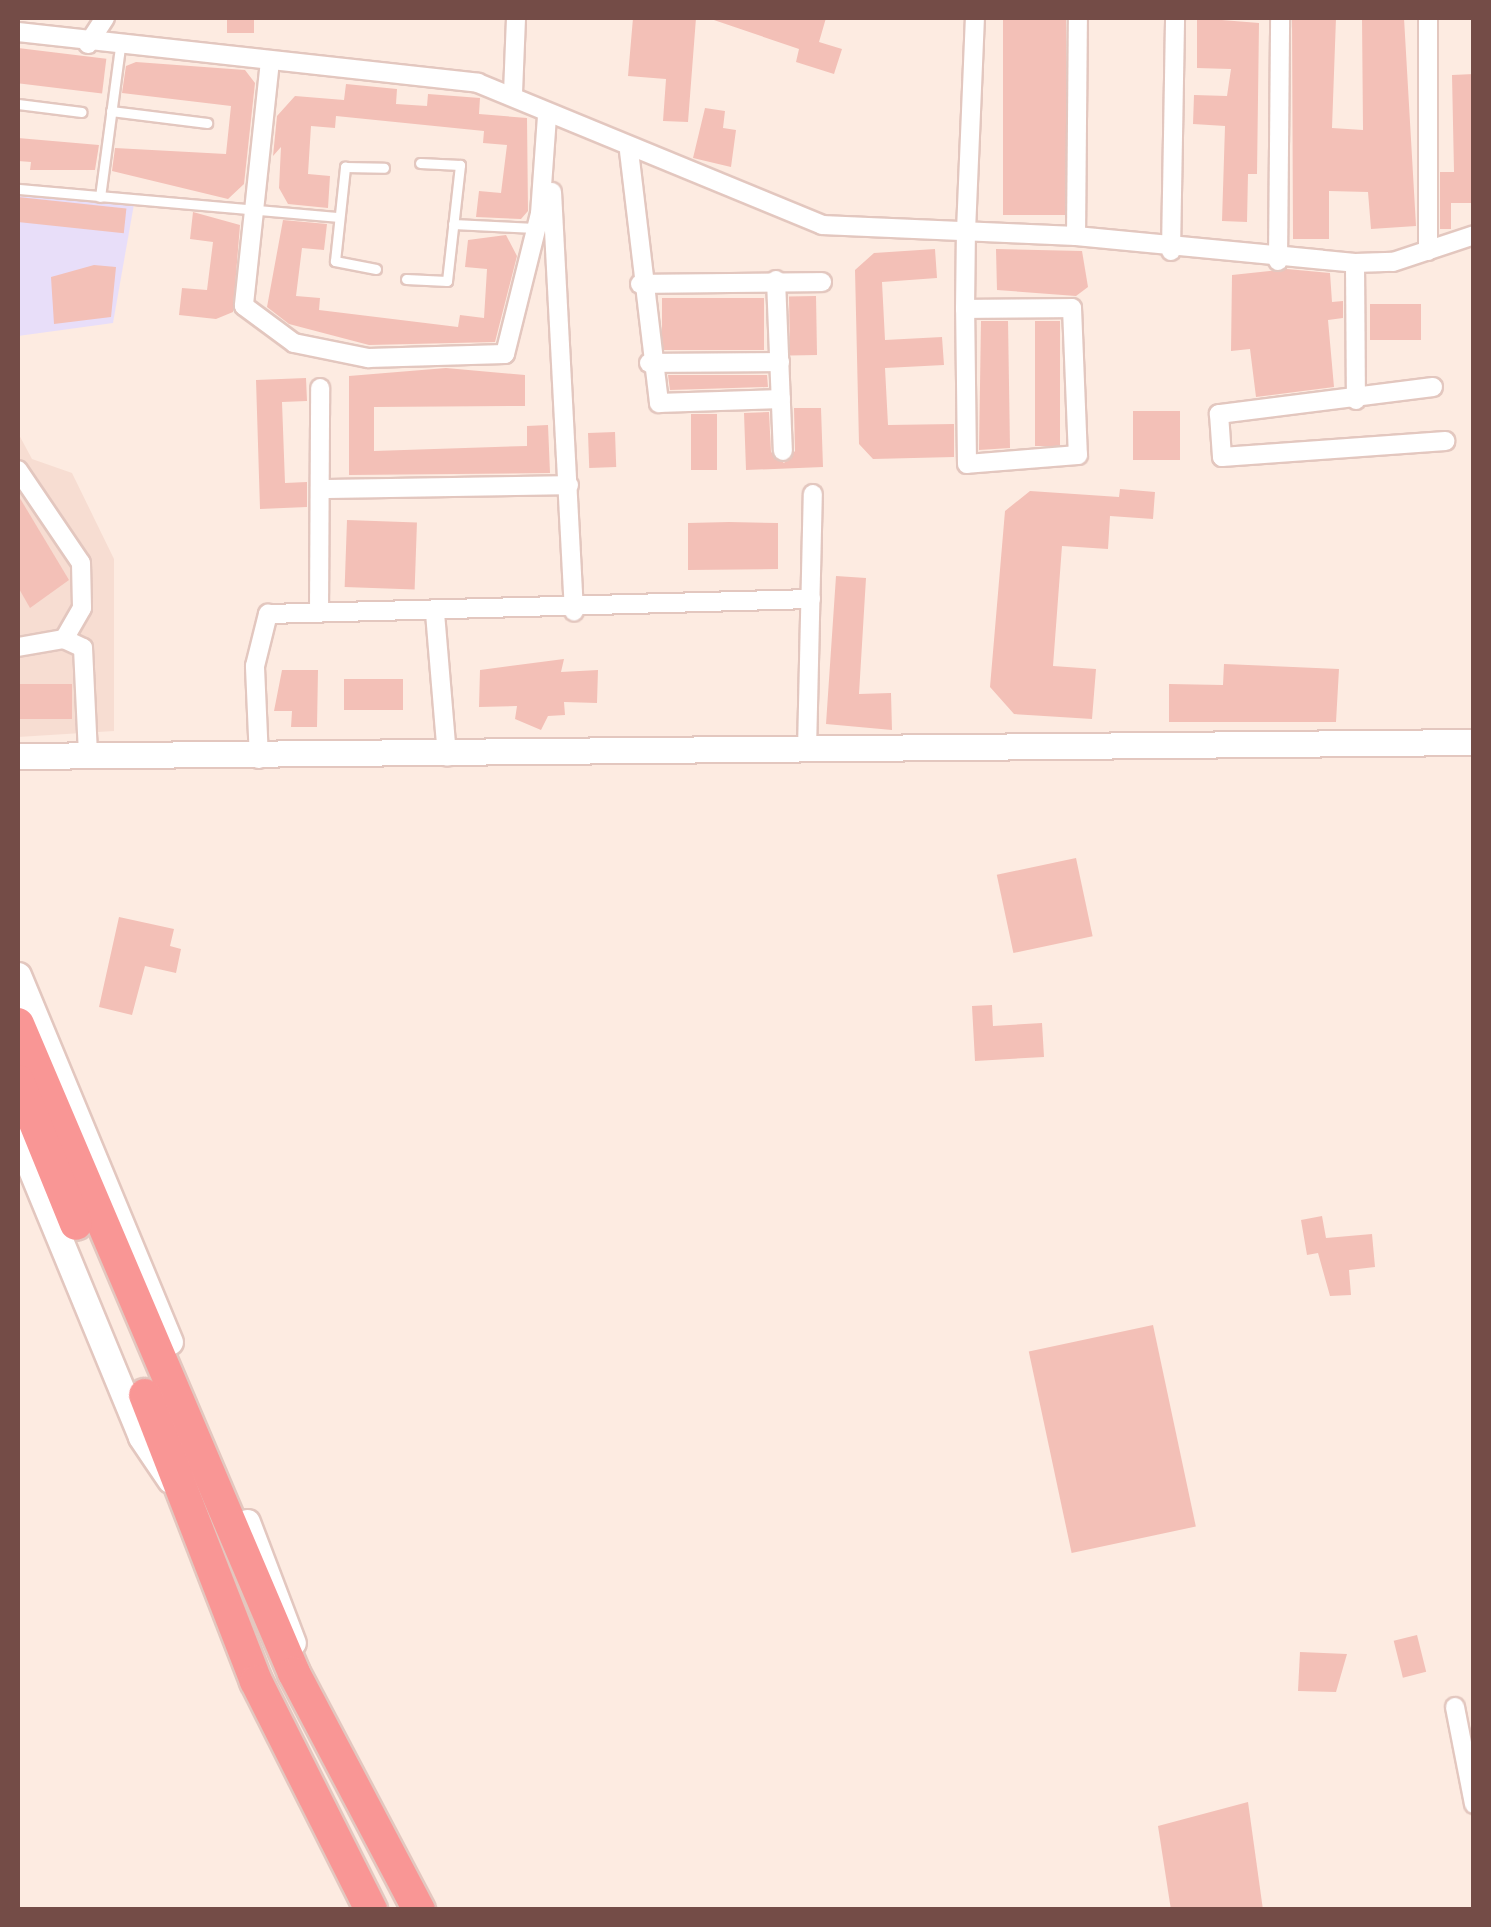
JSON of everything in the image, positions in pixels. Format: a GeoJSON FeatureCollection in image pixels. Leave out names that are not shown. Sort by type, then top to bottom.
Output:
{"type":"FeatureCollection","features":[{"type":"Feature","properties":{"kind":"highway"},"geometry":{"type":"LineString","coordinates":[[18,1024],[294,1672],[419,1910]]}},
{"type":"Feature","properties":{"kind":"highway"},"geometry":{"type":"LineString","coordinates":[[18,1080],[186,1495],[256,1681],[371,1910]]}},
{"type":"Feature","properties":{"kind":"street"},"geometry":{"type":"LineString","coordinates":[[88,44],[105,18]]}},
{"type":"Feature","properties":{"kind":"street"},"geometry":{"type":"LineString","coordinates":[[513,93],[516,18]]}},
{"type":"Feature","properties":{"kind":"street"},"geometry":{"type":"LineString","coordinates":[[965,309],[1072,308],[1078,455],[967,464],[965,309],[966,231],[975,18]]}},
{"type":"Feature","properties":{"kind":"street"},"geometry":{"type":"LineString","coordinates":[[1076,236],[1078,18]]}},
{"type":"Feature","properties":{"kind":"street"},"geometry":{"type":"LineString","coordinates":[[1171,251],[1175,18]]}},
{"type":"Feature","properties":{"kind":"street"},"geometry":{"type":"LineString","coordinates":[[1278,261],[1280,18]]}},
{"type":"Feature","properties":{"kind":"street"},"geometry":{"type":"LineString","coordinates":[[1428,18],[1428,250]]}},
{"type":"Feature","properties":{"kind":"street"},"geometry":{"type":"LineString","coordinates":[[18,32],[88,44],[270,60],[513,93],[547,116],[822,225],[1076,236],[1171,251],[1278,261],[1355,263],[1428,250],[1474,235]]}},
{"type":"Feature","properties":{"kind":"street"},"geometry":{"type":"LineString","coordinates":[[270,60],[244,306],[294,344],[368,358],[505,354],[536,228],[547,116]]}},
{"type":"Feature","properties":{"kind":"street"},"geometry":{"type":"LineString","coordinates":[[547,116],[574,611]]}},
{"type":"Feature","properties":{"kind":"street"},"geometry":{"type":"LineString","coordinates":[[629,151],[649,363],[658,404],[781,399]]}},
{"type":"Feature","properties":{"kind":"street"},"geometry":{"type":"LineString","coordinates":[[1355,263],[1356,400]]}},
{"type":"Feature","properties":{"kind":"street"},"geometry":{"type":"LineString","coordinates":[[776,280],[783,451]]}},
{"type":"Feature","properties":{"kind":"street"},"geometry":{"type":"LineString","coordinates":[[640,284],[822,282]]}},
{"type":"Feature","properties":{"kind":"street"},"geometry":{"type":"LineString","coordinates":[[649,363],[780,362]]}},
{"type":"Feature","properties":{"kind":"street"},"geometry":{"type":"LineString","coordinates":[[1433,386],[1356,400],[1219,414],[1222,457],[1446,441]]}},
{"type":"Feature","properties":{"kind":"street"},"geometry":{"type":"LineString","coordinates":[[320,388],[320,613]]}},
{"type":"Feature","properties":{"kind":"street"},"geometry":{"type":"LineString","coordinates":[[18,470],[81,563],[82,608],[64,639]]}},
{"type":"Feature","properties":{"kind":"street"},"geometry":{"type":"LineString","coordinates":[[321,489],[569,484]]}},
{"type":"Feature","properties":{"kind":"street"},"geometry":{"type":"LineString","coordinates":[[807,750],[813,494]]}},
{"type":"Feature","properties":{"kind":"street"},"geometry":{"type":"LineString","coordinates":[[259,759],[261,626],[268,614],[574,611],[811,599]]}},
{"type":"Feature","properties":{"kind":"street"},"geometry":{"type":"LineString","coordinates":[[435,612],[447,756]]}},
{"type":"Feature","properties":{"kind":"street"},"geometry":{"type":"LineString","coordinates":[[18,648],[64,639],[83,648],[88,755]]}},
{"type":"Feature","properties":{"kind":"street"},"geometry":{"type":"LineString","coordinates":[[18,756],[259,759],[1474,742]]}},
{"type":"Feature","properties":{"kind":"street"},"geometry":{"type":"LineString","coordinates":[[18,974],[282,1601],[294,1672]]}},
{"type":"Feature","properties":{"kind":"street"},"geometry":{"type":"LineString","coordinates":[[18,1138],[141,1437],[186,1495]]}},
{"type":"Feature","properties":{"kind":"street"},"geometry":{"type":"LineString","coordinates":[[1455,1706],[1474,1804]]}},
{"type":"Feature","properties":{"kind":"lane"},"geometry":{"type":"LineString","coordinates":[[100,197],[120,47]]}},
{"type":"Feature","properties":{"kind":"lane"},"geometry":{"type":"LineString","coordinates":[[18,104],[82,112]]}},
{"type":"Feature","properties":{"kind":"lane"},"geometry":{"type":"LineString","coordinates":[[111,111],[207,124]]}},
{"type":"Feature","properties":{"kind":"lane"},"geometry":{"type":"LineString","coordinates":[[406,279],[447,280],[460,166],[420,163]]}},
{"type":"Feature","properties":{"kind":"lane"},"geometry":{"type":"LineString","coordinates":[[376,269],[334,261],[345,168],[384,168]]}},
{"type":"Feature","properties":{"kind":"lane"},"geometry":{"type":"LineString","coordinates":[[18,190],[256,205],[338,217]]}},
{"type":"Feature","properties":{"kind":"lane"},"geometry":{"type":"LineString","coordinates":[[453,224],[536,228]]}},
{"type":"Feature","properties":{"kind":"shaded area"},"geometry":{"type":"Polygon","coordinates":[[[18,194],[134,204],[113,323],[18,336],[18,194]]]}},
{"type":"Feature","properties":{"kind":"shaded area"},"geometry":{"type":"Polygon","coordinates":[[[18,433],[32,459],[72,473],[114,559],[114,731],[18,737],[18,433]]]}},
{"type":"Feature","properties":{"kind":"building"},"geometry":{"type":"Polygon","coordinates":[[[227,18],[254,18],[254,33],[227,33],[227,18]]]}},
{"type":"Feature","properties":{"kind":"building"},"geometry":{"type":"Polygon","coordinates":[[[633,18],[696,18],[688,122],[663,121],[666,79],[628,76],[633,18]]]}},
{"type":"Feature","properties":{"kind":"building"},"geometry":{"type":"Polygon","coordinates":[[[708,18],[826,18],[819,42],[842,49],[834,74],[796,62],[799,49],[708,18]]]}},
{"type":"Feature","properties":{"kind":"building"},"geometry":{"type":"Polygon","coordinates":[[[1003,18],[1066,18],[1066,215],[1003,215],[1003,18]]]}},
{"type":"Feature","properties":{"kind":"building"},"geometry":{"type":"Polygon","coordinates":[[[1197,18],[1259,23],[1257,174],[1248,174],[1247,222],[1222,221],[1225,126],[1193,124],[1194,95],[1227,96],[1231,69],[1197,68],[1197,18]]]}},
{"type":"Feature","properties":{"kind":"building"},"geometry":{"type":"Polygon","coordinates":[[[1292,18],[1336,18],[1332,128],[1363,130],[1362,18],[1404,18],[1416,226],[1371,229],[1368,192],[1329,191],[1329,239],[1293,239],[1292,18]]]}},
{"type":"Feature","properties":{"kind":"building"},"geometry":{"type":"Polygon","coordinates":[[[18,48],[106,59],[102,94],[18,83],[18,48]]]}},
{"type":"Feature","properties":{"kind":"building"},"geometry":{"type":"Polygon","coordinates":[[[136,62],[245,70],[255,83],[244,184],[228,199],[112,171],[115,148],[226,154],[231,106],[122,93],[126,66],[136,62]]]}},
{"type":"Feature","properties":{"kind":"building"},"geometry":{"type":"Polygon","coordinates":[[[1474,74],[1474,203],[1451,203],[1451,229],[1440,229],[1440,172],[1454,172],[1452,75],[1474,74]]]}},
{"type":"Feature","properties":{"kind":"building"},"geometry":{"type":"Polygon","coordinates":[[[346,84],[397,89],[396,104],[427,106],[428,94],[480,98],[479,114],[527,118],[528,211],[521,219],[476,217],[479,191],[501,193],[507,145],[483,143],[484,131],[336,116],[335,128],[311,126],[308,174],[330,176],[328,208],[288,204],[279,188],[281,147],[273,156],[277,116],[295,96],[344,100],[346,84]]]}},
{"type":"Feature","properties":{"kind":"building"},"geometry":{"type":"Polygon","coordinates":[[[705,108],[725,111],[723,128],[736,130],[731,167],[693,158],[705,108]]]}},
{"type":"Feature","properties":{"kind":"building"},"geometry":{"type":"Polygon","coordinates":[[[18,138],[99,145],[95,170],[30,170],[31,162],[18,161],[18,138]]]}},
{"type":"Feature","properties":{"kind":"building"},"geometry":{"type":"Polygon","coordinates":[[[18,197],[126,208],[124,233],[18,222],[18,197]]]}},
{"type":"Feature","properties":{"kind":"building"},"geometry":{"type":"Polygon","coordinates":[[[193,212],[240,225],[233,312],[216,319],[179,315],[182,288],[207,290],[213,242],[190,239],[193,212]]]}},
{"type":"Feature","properties":{"kind":"building"},"geometry":{"type":"Polygon","coordinates":[[[283,220],[327,224],[324,250],[302,248],[296,296],[320,298],[319,310],[458,327],[460,315],[484,318],[487,269],[465,267],[468,240],[506,235],[517,256],[495,342],[369,345],[289,324],[267,307],[283,220]]]}},
{"type":"Feature","properties":{"kind":"building"},"geometry":{"type":"Polygon","coordinates":[[[935,249],[937,278],[882,282],[885,340],[942,337],[944,365],[885,368],[888,425],[954,424],[954,457],[873,459],[859,444],[855,270],[874,253],[935,249]]]}},
{"type":"Feature","properties":{"kind":"building"},"geometry":{"type":"Polygon","coordinates":[[[996,249],[1082,251],[1088,287],[1076,296],[997,290],[996,249]]]}},
{"type":"Feature","properties":{"kind":"building"},"geometry":{"type":"Polygon","coordinates":[[[94,265],[116,267],[111,317],[54,324],[51,277],[94,265]]]}},
{"type":"Feature","properties":{"kind":"building"},"geometry":{"type":"Polygon","coordinates":[[[1287,269],[1330,273],[1332,302],[1343,301],[1343,318],[1328,320],[1334,387],[1256,397],[1250,349],[1231,351],[1232,275],[1287,269]]]}},
{"type":"Feature","properties":{"kind":"building"},"geometry":{"type":"Polygon","coordinates":[[[789,296],[816,296],[817,355],[790,355],[789,296]]]}},
{"type":"Feature","properties":{"kind":"building"},"geometry":{"type":"Polygon","coordinates":[[[662,298],[764,298],[764,350],[662,350],[662,298]]]}},
{"type":"Feature","properties":{"kind":"building"},"geometry":{"type":"Polygon","coordinates":[[[1370,304],[1421,304],[1421,340],[1370,340],[1370,304]]]}},
{"type":"Feature","properties":{"kind":"building"},"geometry":{"type":"Polygon","coordinates":[[[981,321],[1008,321],[1010,448],[979,450],[981,321]]]}},
{"type":"Feature","properties":{"kind":"building"},"geometry":{"type":"Polygon","coordinates":[[[1035,321],[1060,321],[1060,446],[1035,446],[1035,321]]]}},
{"type":"Feature","properties":{"kind":"building"},"geometry":{"type":"Polygon","coordinates":[[[446,368],[525,375],[525,406],[374,407],[374,451],[527,446],[527,426],[548,425],[550,473],[349,475],[349,376],[446,368]]]}},
{"type":"Feature","properties":{"kind":"building"},"geometry":{"type":"Polygon","coordinates":[[[668,375],[767,375],[768,387],[670,390],[668,375]]]}},
{"type":"Feature","properties":{"kind":"building"},"geometry":{"type":"Polygon","coordinates":[[[306,378],[307,401],[282,402],[285,483],[307,482],[307,507],[260,509],[256,380],[306,378]]]}},
{"type":"Feature","properties":{"kind":"building"},"geometry":{"type":"Polygon","coordinates":[[[794,408],[821,408],[823,467],[746,470],[744,413],[769,412],[771,452],[784,463],[795,451],[794,408]]]}},
{"type":"Feature","properties":{"kind":"building"},"geometry":{"type":"Polygon","coordinates":[[[1133,411],[1180,411],[1180,460],[1133,460],[1133,411]]]}},
{"type":"Feature","properties":{"kind":"building"},"geometry":{"type":"Polygon","coordinates":[[[691,414],[717,414],[717,470],[691,470],[691,414]]]}},
{"type":"Feature","properties":{"kind":"building"},"geometry":{"type":"Polygon","coordinates":[[[615,432],[616,467],[589,468],[588,433],[615,432]]]}},
{"type":"Feature","properties":{"kind":"building"},"geometry":{"type":"Polygon","coordinates":[[[1120,489],[1155,492],[1153,519],[1110,516],[1108,549],[1062,546],[1053,666],[1096,669],[1092,719],[1014,714],[990,687],[1005,511],[1030,491],[1119,497],[1120,489]]]}},
{"type":"Feature","properties":{"kind":"building"},"geometry":{"type":"Polygon","coordinates":[[[18,495],[69,580],[30,608],[18,587],[18,495]]]}},
{"type":"Feature","properties":{"kind":"building"},"geometry":{"type":"Polygon","coordinates":[[[347,520],[417,522],[415,589],[345,587],[347,520]]]}},
{"type":"Feature","properties":{"kind":"building"},"geometry":{"type":"Polygon","coordinates":[[[688,523],[778,523],[778,569],[688,570],[688,523]]]}},
{"type":"Feature","properties":{"kind":"building"},"geometry":{"type":"Polygon","coordinates":[[[836,576],[866,578],[859,694],[891,693],[892,730],[826,724],[836,576]]]}},
{"type":"Feature","properties":{"kind":"building"},"geometry":{"type":"Polygon","coordinates":[[[564,659],[561,672],[598,670],[597,703],[564,702],[565,715],[548,716],[541,730],[515,719],[517,706],[479,707],[480,670],[564,659]]]}},
{"type":"Feature","properties":{"kind":"building"},"geometry":{"type":"Polygon","coordinates":[[[1224,664],[1339,669],[1336,722],[1169,722],[1169,684],[1223,685],[1224,664]]]}},
{"type":"Feature","properties":{"kind":"building"},"geometry":{"type":"Polygon","coordinates":[[[282,670],[318,670],[317,727],[291,727],[292,711],[274,711],[282,670]]]}},
{"type":"Feature","properties":{"kind":"building"},"geometry":{"type":"Polygon","coordinates":[[[344,679],[403,679],[403,710],[344,710],[344,679]]]}},
{"type":"Feature","properties":{"kind":"building"},"geometry":{"type":"Polygon","coordinates":[[[18,684],[72,684],[72,719],[18,719],[18,684]]]}},
{"type":"Feature","properties":{"kind":"building"},"geometry":{"type":"Polygon","coordinates":[[[1076,858],[1093,936],[1013,953],[997,875],[1076,858]]]}},
{"type":"Feature","properties":{"kind":"building"},"geometry":{"type":"Polygon","coordinates":[[[119,917],[174,929],[170,946],[181,949],[176,973],[145,966],[132,1015],[99,1007],[119,917]]]}},
{"type":"Feature","properties":{"kind":"building"},"geometry":{"type":"Polygon","coordinates":[[[992,1005],[993,1026],[1042,1023],[1044,1057],[975,1061],[972,1006],[992,1005]]]}},
{"type":"Feature","properties":{"kind":"building"},"geometry":{"type":"Polygon","coordinates":[[[1322,1216],[1326,1238],[1372,1234],[1375,1267],[1349,1270],[1351,1295],[1330,1296],[1318,1253],[1307,1255],[1301,1220],[1322,1216]]]}},
{"type":"Feature","properties":{"kind":"building"},"geometry":{"type":"Polygon","coordinates":[[[1153,1325],[1196,1526],[1072,1553],[1029,1351],[1153,1325]]]}},
{"type":"Feature","properties":{"kind":"building"},"geometry":{"type":"Polygon","coordinates":[[[1417,1635],[1426,1672],[1403,1678],[1394,1641],[1417,1635]]]}},
{"type":"Feature","properties":{"kind":"building"},"geometry":{"type":"Polygon","coordinates":[[[1300,1652],[1347,1654],[1336,1692],[1298,1691],[1300,1652]]]}},
{"type":"Feature","properties":{"kind":"building"},"geometry":{"type":"Polygon","coordinates":[[[1248,1802],[1263,1910],[1171,1910],[1158,1826],[1248,1802]]]}}]}
